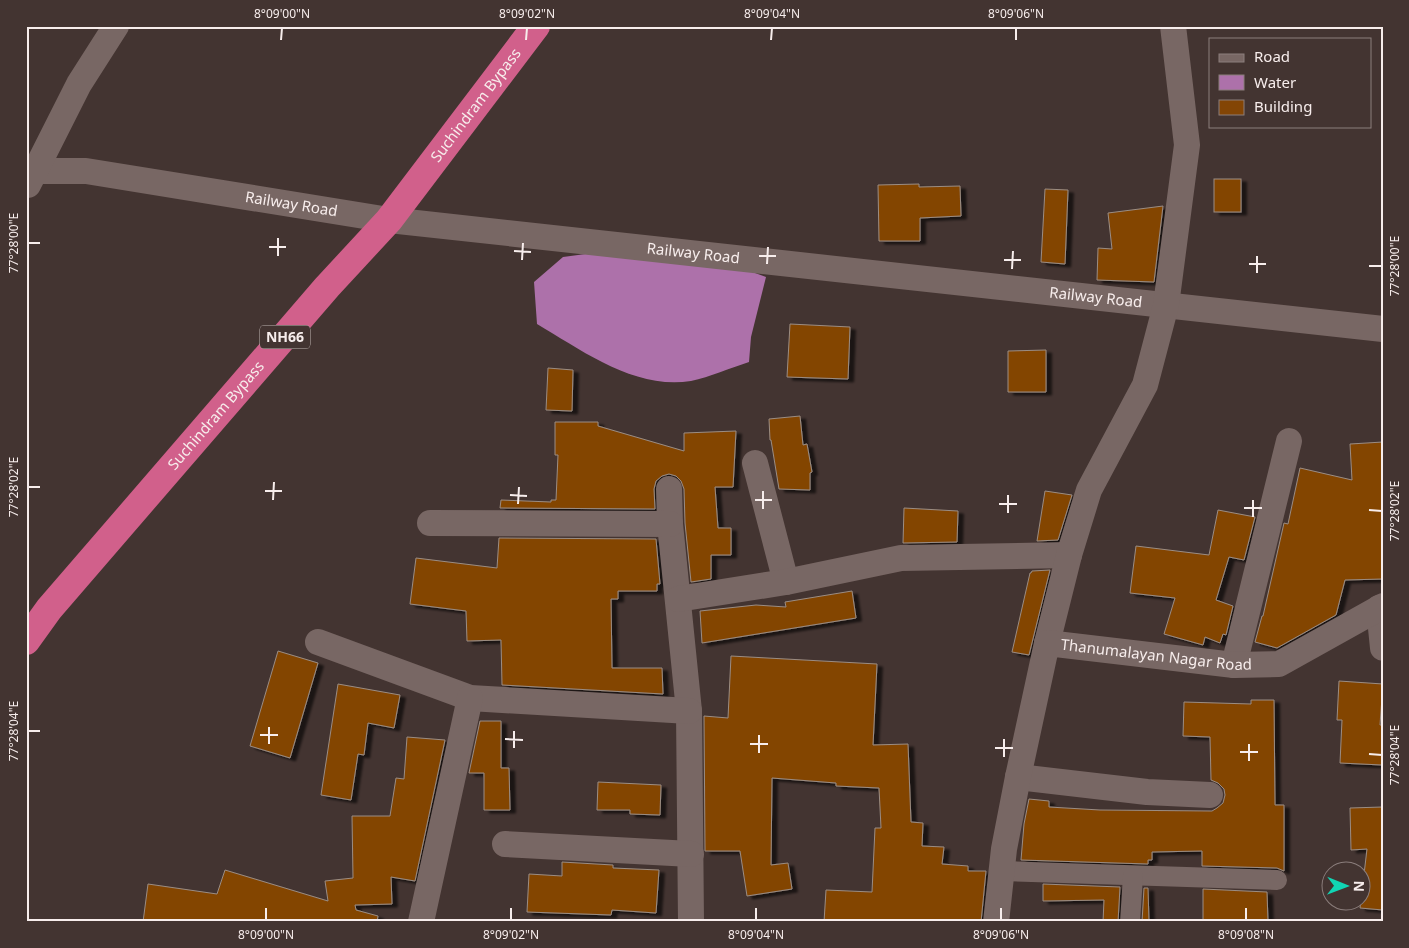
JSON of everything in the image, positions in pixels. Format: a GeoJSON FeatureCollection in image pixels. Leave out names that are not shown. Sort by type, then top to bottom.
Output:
{"type":"FeatureCollection","features":[{"type":"Feature","properties":{"kind":"highway","name":"Suchindram Bypass"},"geometry":{"type":"LineString","coordinates":[[26,642],[49,609],[327,287],[389,220],[536,26]]}},
{"type":"Feature","properties":{"kind":"street"},"geometry":{"type":"LineString","coordinates":[[30,180],[80,84],[116,26]]}},
{"type":"Feature","properties":{"kind":"street"},"geometry":{"type":"LineString","coordinates":[[1047,644],[1069,555],[1089,490],[1145,385],[1166,305],[1187,145],[1173,26]]}},
{"type":"Feature","properties":{"kind":"street","name":"Railway Road"},"geometry":{"type":"LineString","coordinates":[[30,180],[86,172],[389,220],[1383,329]]}},
{"type":"Feature","properties":{"kind":"street"},"geometry":{"type":"LineString","coordinates":[[1234,665],[1289,441]]}},
{"type":"Feature","properties":{"kind":"street"},"geometry":{"type":"LineString","coordinates":[[755,463],[786,582]]}},
{"type":"Feature","properties":{"kind":"street"},"geometry":{"type":"LineString","coordinates":[[669,489],[670,524],[689,711],[690,922]]}},
{"type":"Feature","properties":{"kind":"street"},"geometry":{"type":"LineString","coordinates":[[430,523],[670,524]]}},
{"type":"Feature","properties":{"kind":"street"},"geometry":{"type":"LineString","coordinates":[[678,599],[786,582],[901,558],[1069,555]]}},
{"type":"Feature","properties":{"kind":"street"},"geometry":{"type":"LineString","coordinates":[[1381,607],[1383,648]]}},
{"type":"Feature","properties":{"kind":"street","name":"Thanumalayan Nagar Road"},"geometry":{"type":"LineString","coordinates":[[996,922],[1002,871],[1018,777],[1047,644],[1234,665],[1279,664],[1381,607]]}},
{"type":"Feature","properties":{"kind":"street"},"geometry":{"type":"LineString","coordinates":[[318,642],[470,698],[689,711]]}},
{"type":"Feature","properties":{"kind":"street"},"geometry":{"type":"LineString","coordinates":[[421,922],[470,698]]}},
{"type":"Feature","properties":{"kind":"street"},"geometry":{"type":"LineString","coordinates":[[1018,777],[1147,792],[1210,795]]}},
{"type":"Feature","properties":{"kind":"street"},"geometry":{"type":"LineString","coordinates":[[505,844],[691,854]]}},
{"type":"Feature","properties":{"kind":"street"},"geometry":{"type":"LineString","coordinates":[[1002,871],[1277,880]]}},
{"type":"Feature","properties":{"kind":"street"},"geometry":{"type":"LineString","coordinates":[[1130,922],[1133,876]]}},
{"type":"Feature","properties":{"kind":"water"},"geometry":{"type":"Polygon","coordinates":[[[623,249],[711,257],[766,277],[751,337],[749,362],[691,381],[670,382],[650,380],[610,366],[537,324],[534,282],[563,257],[623,249]]]}},
{"type":"Feature","properties":{"kind":"building"},"geometry":{"type":"Polygon","coordinates":[[[1214,179],[1241,179],[1241,212],[1214,212],[1214,179]]]}},
{"type":"Feature","properties":{"kind":"building"},"geometry":{"type":"Polygon","coordinates":[[[919,184],[919,187],[960,186],[961,216],[920,218],[920,241],[879,241],[878,185],[919,184]]]}},
{"type":"Feature","properties":{"kind":"building"},"geometry":{"type":"Polygon","coordinates":[[[1045,189],[1068,190],[1065,264],[1041,262],[1045,189]]]}},
{"type":"Feature","properties":{"kind":"building"},"geometry":{"type":"Polygon","coordinates":[[[1163,206],[1154,282],[1097,280],[1098,248],[1112,249],[1108,213],[1163,206]]]}},
{"type":"Feature","properties":{"kind":"building"},"geometry":{"type":"Polygon","coordinates":[[[790,324],[850,327],[848,379],[787,377],[790,324]]]}},
{"type":"Feature","properties":{"kind":"building"},"geometry":{"type":"Polygon","coordinates":[[[1046,350],[1046,392],[1008,392],[1008,351],[1046,350]]]}},
{"type":"Feature","properties":{"kind":"building"},"geometry":{"type":"Polygon","coordinates":[[[548,368],[573,370],[572,411],[546,410],[548,368]]]}},
{"type":"Feature","properties":{"kind":"building"},"geometry":{"type":"Polygon","coordinates":[[[800,416],[803,445],[807,444],[812,472],[810,473],[810,490],[779,489],[770,440],[769,419],[800,416]]]}},
{"type":"Feature","properties":{"kind":"building"},"geometry":{"type":"Polygon","coordinates":[[[555,422],[598,422],[598,426],[684,451],[684,433],[736,431],[733,487],[715,487],[718,528],[731,528],[731,555],[711,555],[711,579],[691,582],[685,523],[684,489],[681,481],[676,476],[669,474],[662,476],[656,481],[654,489],[655,509],[500,508],[501,500],[551,502],[551,500],[556,500],[558,455],[555,455],[555,422]]]}},
{"type":"Feature","properties":{"kind":"building"},"geometry":{"type":"Polygon","coordinates":[[[1383,442],[1383,579],[1345,580],[1336,615],[1277,648],[1255,642],[1263,616],[1284,523],[1288,524],[1300,468],[1352,480],[1350,444],[1383,442]]]}},
{"type":"Feature","properties":{"kind":"building"},"geometry":{"type":"Polygon","coordinates":[[[1045,491],[1072,495],[1058,540],[1037,541],[1045,491]]]}},
{"type":"Feature","properties":{"kind":"building"},"geometry":{"type":"Polygon","coordinates":[[[904,508],[958,511],[957,542],[903,543],[904,508]]]}},
{"type":"Feature","properties":{"kind":"building"},"geometry":{"type":"Polygon","coordinates":[[[1218,510],[1255,517],[1244,560],[1229,557],[1216,600],[1233,606],[1226,635],[1223,634],[1220,643],[1205,637],[1203,645],[1164,634],[1175,598],[1130,593],[1136,546],[1209,555],[1218,510]]]}},
{"type":"Feature","properties":{"kind":"building"},"geometry":{"type":"Polygon","coordinates":[[[499,538],[656,539],[660,584],[657,584],[657,591],[618,591],[618,599],[611,599],[612,668],[662,668],[663,694],[502,685],[501,640],[467,641],[466,611],[410,604],[416,558],[497,568],[499,538]]]}},
{"type":"Feature","properties":{"kind":"building"},"geometry":{"type":"Polygon","coordinates":[[[1050,570],[1029,655],[1012,652],[1030,573],[1032,571],[1050,570]]]}},
{"type":"Feature","properties":{"kind":"building"},"geometry":{"type":"Polygon","coordinates":[[[852,591],[856,618],[702,643],[700,611],[756,605],[786,607],[785,602],[852,591]]]}},
{"type":"Feature","properties":{"kind":"building"},"geometry":{"type":"Polygon","coordinates":[[[278,651],[318,663],[290,758],[250,746],[278,651]]]}},
{"type":"Feature","properties":{"kind":"building"},"geometry":{"type":"Polygon","coordinates":[[[731,656],[877,664],[873,745],[908,744],[911,822],[923,823],[922,846],[944,847],[942,864],[968,866],[968,871],[986,871],[981,922],[824,922],[826,890],[872,892],[875,828],[881,828],[879,788],[836,786],[836,783],[772,778],[771,865],[788,863],[792,889],[747,896],[740,851],[705,851],[704,716],[728,718],[731,656]]]}},
{"type":"Feature","properties":{"kind":"building"},"geometry":{"type":"Polygon","coordinates":[[[1339,681],[1383,684],[1380,725],[1383,725],[1382,765],[1340,763],[1342,720],[1337,720],[1339,681]]]}},
{"type":"Feature","properties":{"kind":"building"},"geometry":{"type":"Polygon","coordinates":[[[338,684],[400,695],[394,728],[368,723],[364,755],[358,754],[351,800],[321,795],[338,684]]]}},
{"type":"Feature","properties":{"kind":"building"},"geometry":{"type":"Polygon","coordinates":[[[1251,700],[1274,700],[1275,805],[1284,805],[1284,871],[1277,868],[1202,866],[1202,851],[1152,852],[1152,860],[1148,860],[1148,864],[1021,860],[1024,824],[1029,799],[1049,801],[1049,807],[1100,810],[1212,811],[1217,808],[1223,803],[1225,795],[1224,789],[1218,783],[1211,780],[1210,737],[1183,736],[1184,702],[1251,704],[1251,700]]]}},
{"type":"Feature","properties":{"kind":"building"},"geometry":{"type":"Polygon","coordinates":[[[480,721],[501,721],[501,768],[509,768],[510,810],[484,810],[484,773],[469,773],[480,721]]]}},
{"type":"Feature","properties":{"kind":"building"},"geometry":{"type":"Polygon","coordinates":[[[407,737],[445,740],[415,881],[391,877],[392,904],[355,905],[356,910],[378,916],[377,922],[143,922],[148,884],[217,894],[225,870],[328,901],[325,881],[353,878],[352,816],[390,816],[396,778],[404,779],[407,737]]]}},
{"type":"Feature","properties":{"kind":"building"},"geometry":{"type":"Polygon","coordinates":[[[598,782],[661,785],[660,815],[630,814],[630,810],[597,810],[598,782]]]}},
{"type":"Feature","properties":{"kind":"building"},"geometry":{"type":"Polygon","coordinates":[[[1382,807],[1383,910],[1372,909],[1372,860],[1366,860],[1367,849],[1351,850],[1350,808],[1382,807]]]}},
{"type":"Feature","properties":{"kind":"building"},"geometry":{"type":"Polygon","coordinates":[[[562,862],[613,865],[613,868],[659,870],[656,913],[612,910],[611,915],[527,912],[529,874],[562,876],[562,862]]]}},
{"type":"Feature","properties":{"kind":"building"},"geometry":{"type":"Polygon","coordinates":[[[1043,884],[1120,887],[1118,922],[1103,922],[1104,900],[1043,901],[1043,884]]]}},
{"type":"Feature","properties":{"kind":"building"},"geometry":{"type":"Polygon","coordinates":[[[1144,888],[1148,888],[1149,922],[1142,922],[1144,888]]]}},
{"type":"Feature","properties":{"kind":"building"},"geometry":{"type":"Polygon","coordinates":[[[1203,889],[1267,892],[1268,922],[1203,922],[1203,889]]]}}]}
